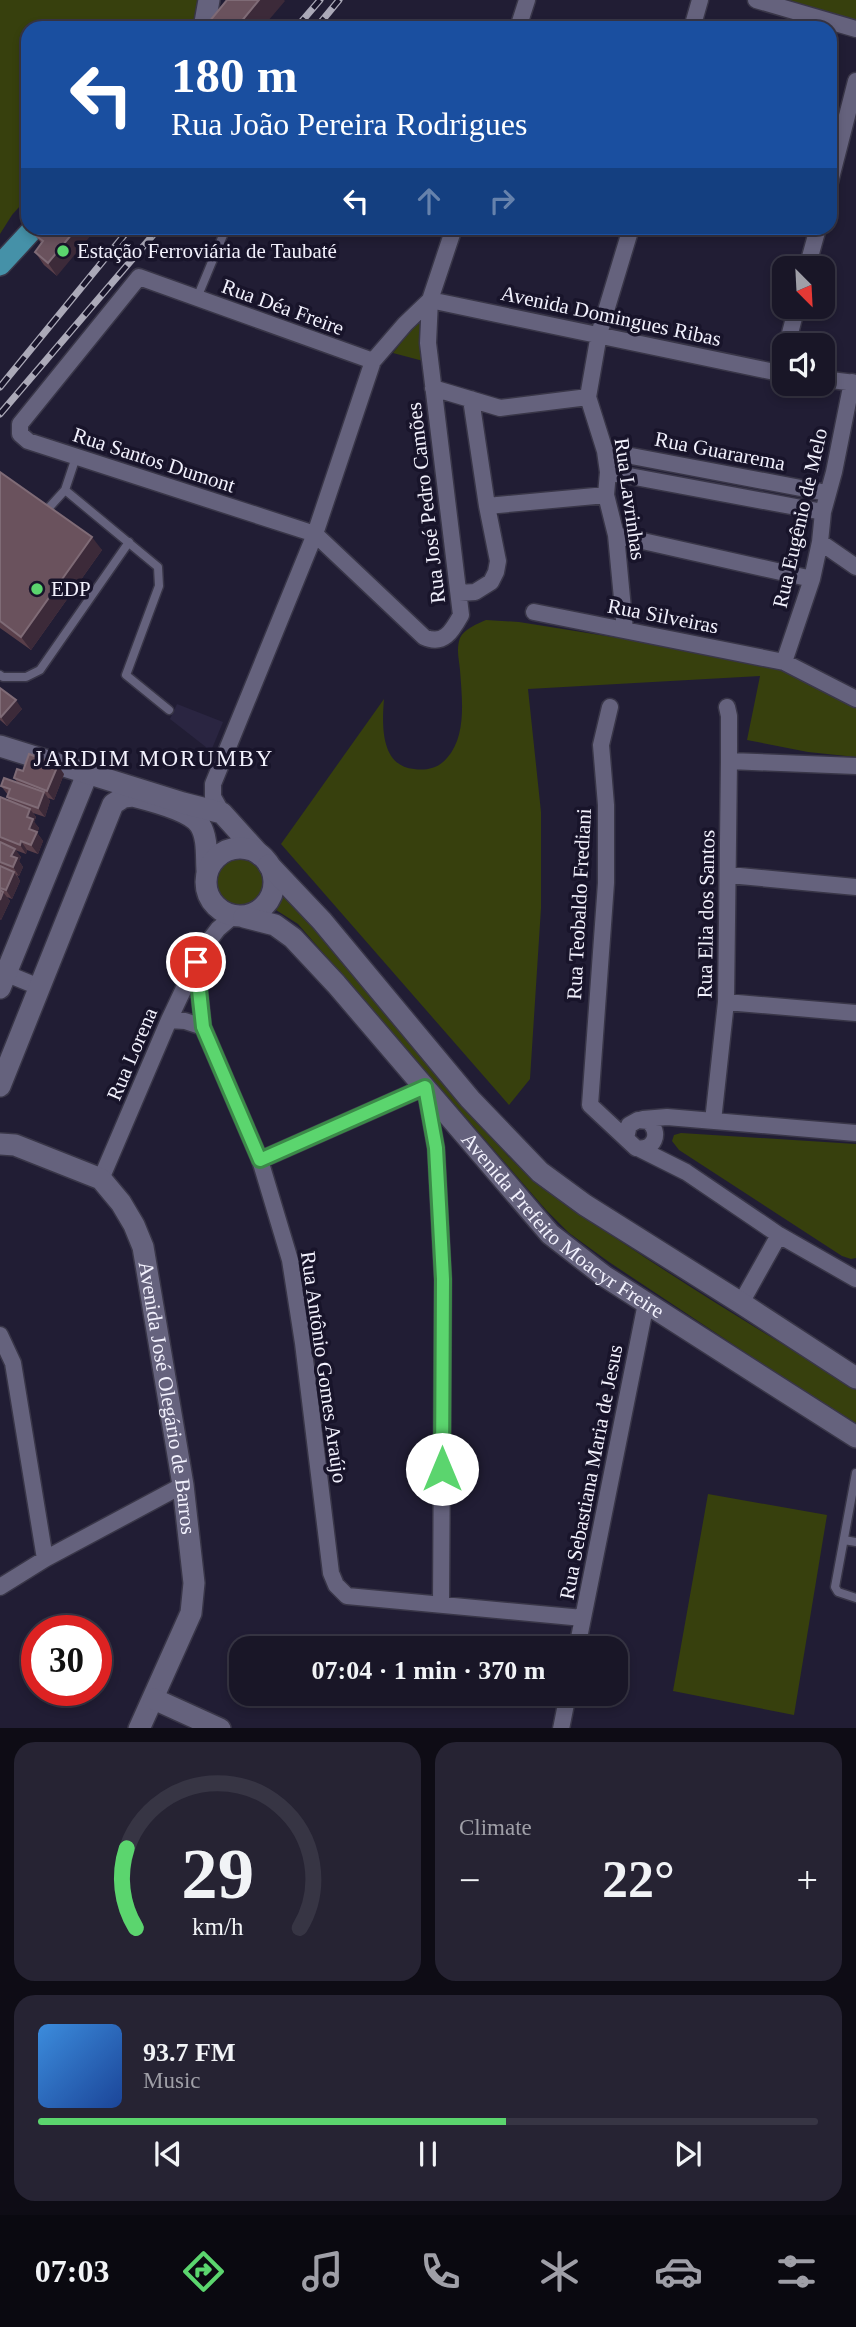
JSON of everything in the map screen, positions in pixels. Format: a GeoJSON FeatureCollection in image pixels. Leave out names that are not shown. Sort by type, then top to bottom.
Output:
{"type":"FeatureCollection","features":[{"type":"Feature","properties":{"kind":"main road"},"geometry":{"type":"LineString","coordinates":[[205,21],[209,0]]}},
{"type":"Feature","properties":{"kind":"main road"},"geometry":{"type":"LineString","coordinates":[[219,21],[230,9]]}},
{"type":"Feature","properties":{"kind":"main road"},"geometry":{"type":"LineString","coordinates":[[0,265],[7,246],[24,235]]}},
{"type":"Feature","properties":{"kind":"main road"},"geometry":{"type":"LineString","coordinates":[[0,746],[222,813]]}},
{"type":"Feature","properties":{"kind":"main road"},"geometry":{"type":"LineString","coordinates":[[2,977],[88,772]]}},
{"type":"Feature","properties":{"kind":"main road","name":"Avenida Prefeito Moacyr Freire"},"geometry":{"type":"LineString","coordinates":[[40,987],[113,804],[124,797],[133,796],[192,817],[201,826],[206,842],[208,870],[205,880],[209,899],[215,907],[275,925],[293,937],[550,1234],[604,1276],[856,1437]]}},
{"type":"Feature","properties":{"kind":"main road","name":"Avenida Prefeito Moacyr Freire"},"geometry":{"type":"LineString","coordinates":[[222,813],[322,921],[470,1099],[540,1171],[585,1205],[856,1378]]}},
{"type":"Feature","properties":{"kind":"main road"},"geometry":{"type":"LineString","coordinates":[[208,870],[220,854],[230,849],[251,850],[265,860],[273,876],[271,897],[255,913],[239,916]]}},
{"type":"Feature","properties":{"kind":"main road"},"geometry":{"type":"LineString","coordinates":[[0,1086],[40,987]]}},
{"type":"Feature","properties":{"kind":"main road"},"geometry":{"type":"LineString","coordinates":[[0,1144],[15,1145],[102,1179]]}},
{"type":"Feature","properties":{"kind":"main road","name":"Avenida José Olegário de Barros"},"geometry":{"type":"LineString","coordinates":[[102,1179],[134,1225],[143,1247],[183,1485],[194,1583],[191,1613],[139,1728]]}},
{"type":"Feature","properties":{"kind":"main road"},"geometry":{"type":"LineString","coordinates":[[154,1699],[220,1728]]}},
{"type":"Feature","properties":{"kind":"street"},"geometry":{"type":"LineString","coordinates":[[520,21],[527,0]]}},
{"type":"Feature","properties":{"kind":"street"},"geometry":{"type":"LineString","coordinates":[[694,21],[700,0]]}},
{"type":"Feature","properties":{"kind":"street"},"geometry":{"type":"LineString","coordinates":[[757,0],[829,21]]}},
{"type":"Feature","properties":{"kind":"street"},"geometry":{"type":"LineString","coordinates":[[837,23],[856,29]]}},
{"type":"Feature","properties":{"kind":"street"},"geometry":{"type":"LineString","coordinates":[[837,156],[856,81]]}},
{"type":"Feature","properties":{"kind":"street"},"geometry":{"type":"LineString","coordinates":[[222,813],[212,797],[213,785],[315,534],[373,362],[405,324],[430,300],[452,235]]}},
{"type":"Feature","properties":{"kind":"street","name":"Rua Lavrinhas"},"geometry":{"type":"LineString","coordinates":[[625,630],[616,535],[606,495],[608,472],[605,451],[588,397],[599,334],[629,235]]}},
{"type":"Feature","properties":{"kind":"street"},"geometry":{"type":"LineString","coordinates":[[810,256],[816,235]]}},
{"type":"Feature","properties":{"kind":"street","name":"Rua Déa Freire"},"geometry":{"type":"LineString","coordinates":[[139,277],[373,362]]}},
{"type":"Feature","properties":{"kind":"street","name":"Rua Santos Dumont"},"geometry":{"type":"LineString","coordinates":[[139,277],[20,424],[20,434],[28,441],[315,534],[424,637],[434,641]]}},
{"type":"Feature","properties":{"kind":"street","name":"Avenida Domingues Ribas"},"geometry":{"type":"LineString","coordinates":[[430,300],[772,372]]}},
{"type":"Feature","properties":{"kind":"street","name":"Rua José Pedro Camões"},"geometry":{"type":"LineString","coordinates":[[430,300],[428,342],[461,615],[448,635],[434,641]]}},
{"type":"Feature","properties":{"kind":"street"},"geometry":{"type":"LineString","coordinates":[[835,381],[854,383]]}},
{"type":"Feature","properties":{"kind":"street","name":"Rua Eugênio de Melo"},"geometry":{"type":"LineString","coordinates":[[784,662],[812,579],[827,492],[854,383]]}},
{"type":"Feature","properties":{"kind":"street"},"geometry":{"type":"LineString","coordinates":[[433,388],[499,408],[588,397]]}},
{"type":"Feature","properties":{"kind":"street"},"geometry":{"type":"LineString","coordinates":[[459,593],[475,592],[491,583],[498,561],[471,399]]}},
{"type":"Feature","properties":{"kind":"street","name":"Rua Guararema"},"geometry":{"type":"LineString","coordinates":[[605,451],[827,492]]}},
{"type":"Feature","properties":{"kind":"street","name":"Rua Guararema"},"geometry":{"type":"LineString","coordinates":[[608,472],[823,512]]}},
{"type":"Feature","properties":{"kind":"street"},"geometry":{"type":"LineString","coordinates":[[487,506],[606,495]]}},
{"type":"Feature","properties":{"kind":"street"},"geometry":{"type":"LineString","coordinates":[[616,535],[812,579]]}},
{"type":"Feature","properties":{"kind":"street"},"geometry":{"type":"LineString","coordinates":[[820,542],[856,567]]}},
{"type":"Feature","properties":{"kind":"street","name":"Rua Silveiras"},"geometry":{"type":"LineString","coordinates":[[534,612],[784,662],[856,699]]}},
{"type":"Feature","properties":{"kind":"street","name":"Rua Teobaldo Frediani"},"geometry":{"type":"LineString","coordinates":[[594,1109],[606,883],[606,805],[601,745],[610,707]]}},
{"type":"Feature","properties":{"kind":"street","name":"Rua Elia dos Santos"},"geometry":{"type":"LineString","coordinates":[[713,1121],[726,1002],[729,716],[726,708]]}},
{"type":"Feature","properties":{"kind":"street"},"geometry":{"type":"LineString","coordinates":[[729,761],[856,766]]}},
{"type":"Feature","properties":{"kind":"street"},"geometry":{"type":"LineString","coordinates":[[183,803],[213,785]]}},
{"type":"Feature","properties":{"kind":"street"},"geometry":{"type":"LineString","coordinates":[[729,875],[856,887]]}},
{"type":"Feature","properties":{"kind":"street","name":"Rua Lorena"},"geometry":{"type":"LineString","coordinates":[[102,1179],[196,962],[209,940],[239,916]]}},
{"type":"Feature","properties":{"kind":"street","name":"Rua Antônio Gomes Araújo"},"geometry":{"type":"LineString","coordinates":[[196,962],[203,1027],[260,1160],[290,1260],[303,1343],[331,1573],[336,1585],[347,1596],[441,1604]]}},
{"type":"Feature","properties":{"kind":"street"},"geometry":{"type":"LineString","coordinates":[[2,977],[40,987]]}},
{"type":"Feature","properties":{"kind":"street"},"geometry":{"type":"LineString","coordinates":[[726,1002],[856,1013]]}},
{"type":"Feature","properties":{"kind":"street"},"geometry":{"type":"LineString","coordinates":[[169,1020],[185,1021],[203,1027]]}},
{"type":"Feature","properties":{"kind":"street"},"geometry":{"type":"LineString","coordinates":[[260,1160],[425,1087],[436,1148],[443,1279],[441,1604],[583,1618]]}},
{"type":"Feature","properties":{"kind":"street"},"geometry":{"type":"LineString","coordinates":[[594,1109],[652,1124],[656,1136],[686,1172]]}},
{"type":"Feature","properties":{"kind":"street"},"geometry":{"type":"LineString","coordinates":[[594,1109],[632,1146],[686,1172],[779,1235],[856,1279]]}},
{"type":"Feature","properties":{"kind":"street"},"geometry":{"type":"LineString","coordinates":[[626,1138],[627,1129],[638,1120],[657,1117],[856,1133]]}},
{"type":"Feature","properties":{"kind":"street"},"geometry":{"type":"LineString","coordinates":[[640,1149],[650,1146],[656,1136],[680,1120]]}},
{"type":"Feature","properties":{"kind":"street"},"geometry":{"type":"LineString","coordinates":[[741,1303],[779,1235]]}},
{"type":"Feature","properties":{"kind":"street","name":"Rua Sebastiana Maria de Jesus"},"geometry":{"type":"LineString","coordinates":[[579,1636],[646,1303]]}},
{"type":"Feature","properties":{"kind":"street"},"geometry":{"type":"LineString","coordinates":[[0,1335],[13,1363],[46,1559]]}},
{"type":"Feature","properties":{"kind":"street"},"geometry":{"type":"LineString","coordinates":[[0,1587],[183,1485]]}},
{"type":"Feature","properties":{"kind":"street"},"geometry":{"type":"LineString","coordinates":[[561,1728],[566,1706]]}},
{"type":"Feature","properties":{"kind":"lane"},"geometry":{"type":"LineString","coordinates":[[197,298],[223,235]]}},
{"type":"Feature","properties":{"kind":"lane"},"geometry":{"type":"LineString","coordinates":[[46,511],[65,490],[76,457]]}},
{"type":"Feature","properties":{"kind":"lane"},"geometry":{"type":"LineString","coordinates":[[65,490],[158,567],[159,586],[126,676],[169,710]]}},
{"type":"Feature","properties":{"kind":"lane"},"geometry":{"type":"LineString","coordinates":[[0,675],[26,677],[40,670],[129,542]]}},
{"type":"Feature","properties":{"kind":"lane"},"geometry":{"type":"LineString","coordinates":[[856,1473],[835,1587],[838,1592],[856,1598]]}},
{"type":"Feature","properties":{"kind":"lane"},"geometry":{"type":"LineString","coordinates":[[845,1540],[856,1542]]}},
{"type":"Feature","properties":{"kind":"shaded area"},"geometry":{"type":"Polygon","coordinates":[[[177,704],[223,722],[211,751],[170,719],[177,704]]]}},
{"type":"Feature","properties":{"kind":"green space"},"geometry":{"type":"Polygon","coordinates":[[[0,0],[204,0],[197,16],[191,21],[21,21],[21,205],[0,234],[0,0]]]}},
{"type":"Feature","properties":{"kind":"green space"},"geometry":{"type":"Polygon","coordinates":[[[781,0],[856,0],[856,21],[781,0]]]}},
{"type":"Feature","properties":{"kind":"green space"},"geometry":{"type":"Polygon","coordinates":[[[426,310],[427,362],[393,353],[426,310]]]}},
{"type":"Feature","properties":{"kind":"green space"},"geometry":{"type":"Polygon","coordinates":[[[486,620],[519,622],[768,662],[856,702],[856,757],[808,752],[747,740],[760,676],[528,689],[541,812],[541,908],[530,1079],[509,1105],[281,844],[384,699],[384,731],[389,752],[395,760],[403,766],[423,770],[436,766],[447,758],[458,739],[462,716],[459,642],[468,629],[486,620]]]}},
{"type":"Feature","properties":{"kind":"green space"},"geometry":{"type":"Polygon","coordinates":[[[239,853],[256,858],[264,866],[269,883],[264,900],[256,908],[239,913],[222,908],[214,900],[209,883],[214,866],[222,858],[239,853]]]}},
{"type":"Feature","properties":{"kind":"green space"},"geometry":{"type":"Polygon","coordinates":[[[285,891],[508,1156],[525,1172],[560,1200],[655,1264],[856,1388],[856,1423],[785,1379],[569,1233],[546,1210],[298,924],[276,910],[285,891]]]}},
{"type":"Feature","properties":{"kind":"green space"},"geometry":{"type":"Polygon","coordinates":[[[681,1133],[856,1144],[856,1258],[842,1256],[679,1150],[672,1141],[674,1135],[681,1133]]]}},
{"type":"Feature","properties":{"kind":"green space"},"geometry":{"type":"Polygon","coordinates":[[[708,1494],[827,1515],[794,1715],[673,1691],[708,1494]]]}},
{"type":"Feature","properties":{"kind":"building"},"geometry":{"type":"Polygon","coordinates":[[[227,0],[259,0],[242,21],[210,21],[227,0]]]}},
{"type":"Feature","properties":{"kind":"building"},"geometry":{"type":"Polygon","coordinates":[[[35,235],[71,235],[48,263],[35,252],[43,241],[35,235]]]}},
{"type":"Feature","properties":{"kind":"building","name":"EDP"},"geometry":{"type":"Polygon","coordinates":[[[0,472],[92,537],[21,637],[0,621],[0,472]]]}},
{"type":"Feature","properties":{"kind":"building"},"geometry":{"type":"Polygon","coordinates":[[[0,688],[16,700],[1,717],[0,716],[0,688]]]}},
{"type":"Feature","properties":{"kind":"building"},"geometry":{"type":"Polygon","coordinates":[[[29,754],[58,765],[47,791],[14,778],[17,769],[23,771],[29,754]]]}},
{"type":"Feature","properties":{"kind":"building"},"geometry":{"type":"Polygon","coordinates":[[[4,778],[44,792],[38,808],[7,797],[10,789],[1,786],[4,778]]]}},
{"type":"Feature","properties":{"kind":"building"},"geometry":{"type":"Polygon","coordinates":[[[0,797],[30,809],[27,817],[33,819],[29,829],[37,832],[31,845],[21,841],[20,845],[0,837],[0,797]]]}},
{"type":"Feature","properties":{"kind":"building"},"geometry":{"type":"Polygon","coordinates":[[[0,842],[15,849],[11,856],[17,858],[13,867],[0,862],[0,842]]]}},
{"type":"Feature","properties":{"kind":"building"},"geometry":{"type":"Polygon","coordinates":[[[0,866],[14,872],[6,890],[0,888],[0,866]]]}},
{"type":"Feature","properties":{"kind":"railway"},"geometry":{"type":"LineString","coordinates":[[302,21],[320,0]]}},
{"type":"Feature","properties":{"kind":"railway"},"geometry":{"type":"LineString","coordinates":[[322,21],[339,0]]}},
{"type":"Feature","properties":{"kind":"railway"},"geometry":{"type":"LineString","coordinates":[[0,387],[124,235]]}},
{"type":"Feature","properties":{"kind":"railway"},"geometry":{"type":"LineString","coordinates":[[0,414],[153,235]]}},
{"type":"Feature","properties":{"kind":"place","name":"Estação Ferroviária de Taubaté"},"geometry":{"type":"Point","coordinates":[63,251]}},
{"type":"Feature","properties":{"kind":"place","name":"EDP"},"geometry":{"type":"Point","coordinates":[37,589]}},
{"type":"Feature","properties":{"kind":"district","name":"JARDIM MORUMBY"},"geometry":{"type":"Point","coordinates":[154,758]}},
{"type":"Feature","properties":{"kind":"route"},"geometry":{"type":"LineString","coordinates":[[196,962],[203,1027],[260,1160],[425,1087],[436,1148],[443,1279],[442,1469]]}}]}
